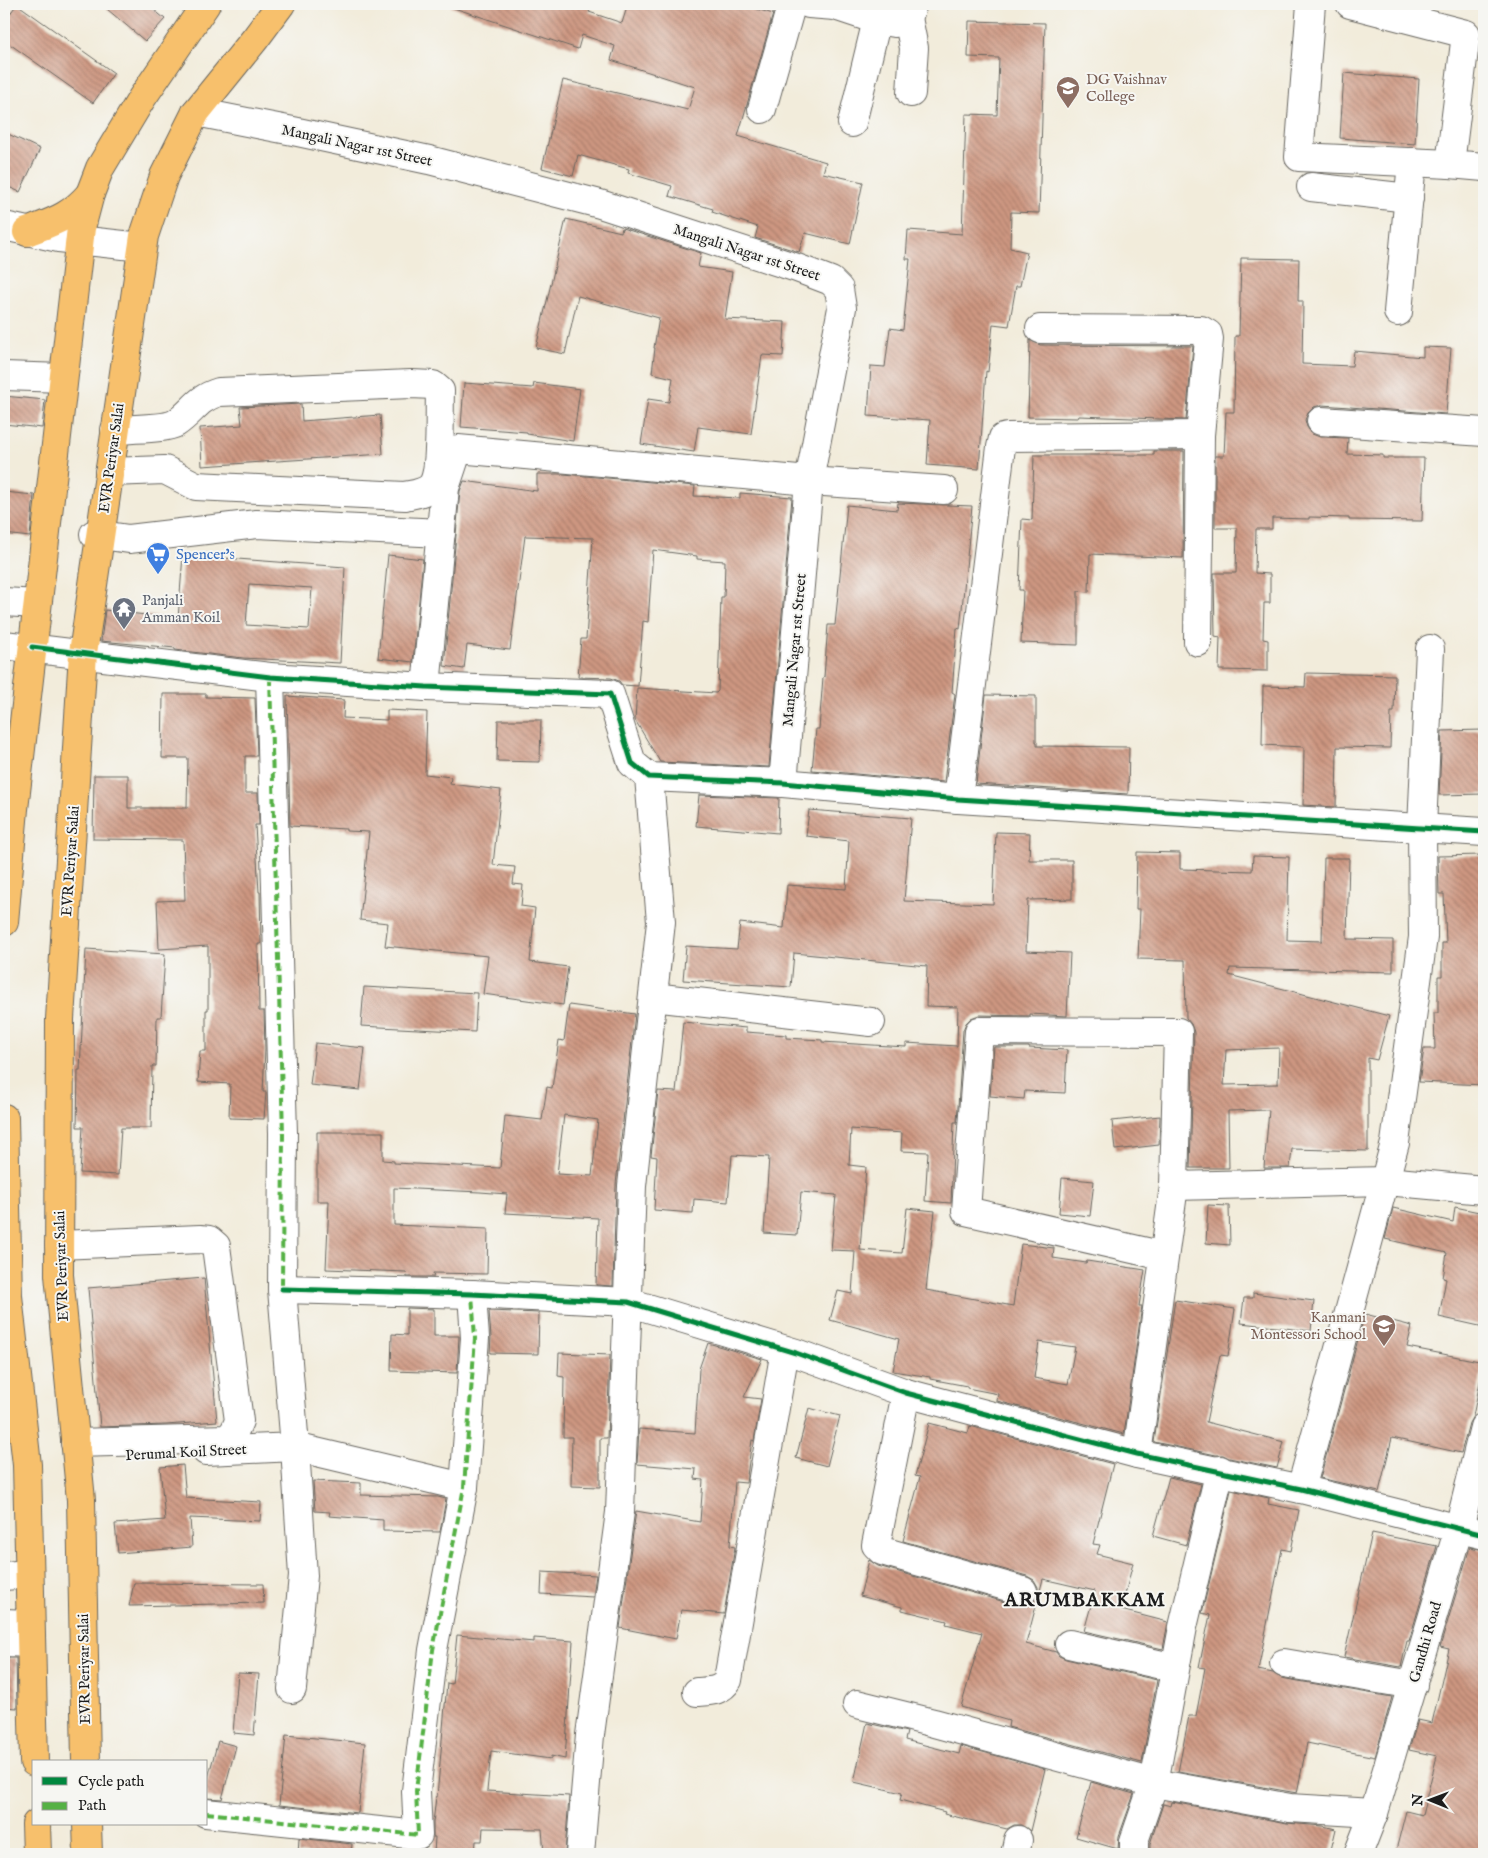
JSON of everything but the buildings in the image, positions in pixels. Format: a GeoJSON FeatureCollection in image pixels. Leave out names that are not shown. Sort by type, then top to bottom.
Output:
{"type":"FeatureCollection","features":[{"type":"Feature","properties":{"kind":"main road"},"geometry":{"type":"LineString","coordinates":[[4,922],[9,808],[32,647],[63,378],[69,239],[100,168],[137,106],[206,4]]}},
{"type":"Feature","properties":{"kind":"main road","name":"EVR Periyar Salai"},"geometry":{"type":"LineString","coordinates":[[86,1760],[81,1500],[59,1275],[60,1019],[83,653],[97,535],[109,472],[142,247],[164,176],[196,112],[281,4]]}},
{"type":"Feature","properties":{"kind":"main road"},"geometry":{"type":"LineString","coordinates":[[12,234],[65,217],[74,211],[90,194]]}},
{"type":"Feature","properties":{"kind":"main road"},"geometry":{"type":"LineString","coordinates":[[4,1120],[6,1296],[9,1347],[27,1465],[17,1575],[31,1634],[34,1760]]}},
{"type":"Feature","properties":{"kind":"main road"},"geometry":{"type":"LineString","coordinates":[[36,1826],[37,1854]]}},
{"type":"Feature","properties":{"kind":"main road"},"geometry":{"type":"LineString","coordinates":[[87,1826],[88,1854]]}},
{"type":"Feature","properties":{"kind":"street"},"geometry":{"type":"LineString","coordinates":[[1311,4],[1299,157],[1450,164],[1484,168]]}},
{"type":"Feature","properties":{"kind":"street"},"geometry":{"type":"LineString","coordinates":[[1350,4],[1405,11],[1466,34],[1450,164]]}},
{"type":"Feature","properties":{"kind":"street"},"geometry":{"type":"LineString","coordinates":[[762,109],[793,5],[835,6],[877,20],[895,23],[911,11]]}},
{"type":"Feature","properties":{"kind":"street"},"geometry":{"type":"LineString","coordinates":[[911,11],[914,48],[912,93]]}},
{"type":"Feature","properties":{"kind":"street"},"geometry":{"type":"LineString","coordinates":[[852,123],[877,20]]}},
{"type":"Feature","properties":{"kind":"street","name":"Mangali Nagar 1st Street"},"geometry":{"type":"LineString","coordinates":[[196,112],[293,130],[429,160],[600,204],[831,280],[839,290],[842,308],[809,481],[783,784]]}},
{"type":"Feature","properties":{"kind":"street"},"geometry":{"type":"LineString","coordinates":[[1398,312],[1412,162]]}},
{"type":"Feature","properties":{"kind":"street"},"geometry":{"type":"LineString","coordinates":[[1311,187],[1408,198]]}},
{"type":"Feature","properties":{"kind":"street"},"geometry":{"type":"LineString","coordinates":[[12,234],[142,247]]}},
{"type":"Feature","properties":{"kind":"street"},"geometry":{"type":"LineString","coordinates":[[1040,329],[1205,331],[1209,339],[1200,434],[1198,642]]}},
{"type":"Feature","properties":{"kind":"street"},"geometry":{"type":"LineString","coordinates":[[4,376],[63,378]]}},
{"type":"Feature","properties":{"kind":"street"},"geometry":{"type":"LineString","coordinates":[[109,472],[165,470],[196,486],[405,496],[422,493],[432,485],[438,463],[440,392],[433,385],[411,384],[219,392],[207,396],[196,403],[174,425],[115,430]]}},
{"type":"Feature","properties":{"kind":"street"},"geometry":{"type":"LineString","coordinates":[[1321,421],[1484,432]]}},
{"type":"Feature","properties":{"kind":"street"},"geometry":{"type":"LineString","coordinates":[[958,799],[1003,438],[1200,434]]}},
{"type":"Feature","properties":{"kind":"street"},"geometry":{"type":"LineString","coordinates":[[426,688],[445,488],[458,449],[809,481],[944,490]]}},
{"type":"Feature","properties":{"kind":"street"},"geometry":{"type":"LineString","coordinates":[[97,535],[129,539],[257,524],[440,533]]}},
{"type":"Feature","properties":{"kind":"street"},"geometry":{"type":"LineString","coordinates":[[4,602],[37,604]]}},
{"type":"Feature","properties":{"kind":"street"},"geometry":{"type":"LineString","coordinates":[[4,645],[270,677],[426,688],[610,694],[632,763],[649,778],[783,784],[958,799],[1484,832]]}},
{"type":"Feature","properties":{"kind":"street"},"geometry":{"type":"LineString","coordinates":[[1301,1489],[1395,1143],[1423,937],[1422,828],[1430,649]]}},
{"type":"Feature","properties":{"kind":"street"},"geometry":{"type":"LineString","coordinates":[[270,677],[283,1133],[282,1289],[303,1576],[292,1689]]}},
{"type":"Feature","properties":{"kind":"street"},"geometry":{"type":"LineString","coordinates":[[580,1854],[590,1735],[620,1512],[632,1186],[661,922],[649,778]]}},
{"type":"Feature","properties":{"kind":"street"},"geometry":{"type":"LineString","coordinates":[[653,997],[871,1022]]}},
{"type":"Feature","properties":{"kind":"street"},"geometry":{"type":"LineString","coordinates":[[1137,1454],[1174,1186],[1178,1032],[979,1031],[966,1211],[1164,1256]]}},
{"type":"Feature","properties":{"kind":"street"},"geometry":{"type":"LineString","coordinates":[[1174,1186],[1386,1181],[1484,1190]]}},
{"type":"Feature","properties":{"kind":"street"},"geometry":{"type":"LineString","coordinates":[[59,1245],[200,1239],[209,1240],[216,1246],[239,1421],[234,1432],[227,1439],[76,1450]]}},
{"type":"Feature","properties":{"kind":"street"},"geometry":{"type":"LineString","coordinates":[[282,1289],[472,1294],[628,1302],[785,1350],[906,1393],[1137,1454],[1220,1470],[1472,1532]]}},
{"type":"Feature","properties":{"kind":"street"},"geometry":{"type":"LineString","coordinates":[[208,1813],[418,1835],[416,1790],[432,1659],[464,1487],[475,1338],[472,1294]]}},
{"type":"Feature","properties":{"kind":"street"},"geometry":{"type":"LineString","coordinates":[[697,1692],[724,1687],[728,1680],[785,1350]]}},
{"type":"Feature","properties":{"kind":"street"},"geometry":{"type":"LineString","coordinates":[[906,1393],[876,1545],[882,1551],[1024,1591]]}},
{"type":"Feature","properties":{"kind":"street","name":"Gandhi Road"},"geometry":{"type":"LineString","coordinates":[[1358,1854],[1374,1813],[1413,1685],[1472,1532],[1484,1427]]}},
{"type":"Feature","properties":{"kind":"street","name":"Perumal Koil Street"},"geometry":{"type":"LineString","coordinates":[[76,1450],[295,1447],[464,1487]]}},
{"type":"Feature","properties":{"kind":"street"},"geometry":{"type":"LineString","coordinates":[[1134,1854],[1134,1841],[1154,1783],[1183,1627],[1220,1470]]}},
{"type":"Feature","properties":{"kind":"street"},"geometry":{"type":"LineString","coordinates":[[4,1623],[31,1634]]}},
{"type":"Feature","properties":{"kind":"street"},"geometry":{"type":"LineString","coordinates":[[4,1642],[31,1634]]}},
{"type":"Feature","properties":{"kind":"street"},"geometry":{"type":"LineString","coordinates":[[1069,1644],[1175,1668]]}},
{"type":"Feature","properties":{"kind":"street"},"geometry":{"type":"LineString","coordinates":[[1284,1662],[1413,1685]]}},
{"type":"Feature","properties":{"kind":"street"},"geometry":{"type":"LineString","coordinates":[[857,1704],[1154,1783],[1290,1808],[1374,1813]]}},
{"type":"Feature","properties":{"kind":"marked path"},"geometry":{"type":"LineString","coordinates":[[270,677],[283,1133],[282,1289]]}},
{"type":"Feature","properties":{"kind":"marked path"},"geometry":{"type":"LineString","coordinates":[[208,1813],[418,1835],[416,1791],[433,1650],[464,1487],[475,1338],[472,1294]]}},
{"type":"Feature","properties":{"kind":"cycle path"},"geometry":{"type":"LineString","coordinates":[[32,647],[270,677],[426,687],[610,694],[632,763],[649,777],[783,783],[958,799],[1484,832]]}},
{"type":"Feature","properties":{"kind":"cycle path"},"geometry":{"type":"LineString","coordinates":[[282,1289],[472,1294],[628,1302],[796,1353],[906,1393],[1137,1454],[1301,1489],[1484,1535]]}},
{"type":"Feature","properties":{"kind":"place","name":"DG Vaishnav College"},"geometry":{"type":"Point","coordinates":[1068,109]}},
{"type":"Feature","properties":{"kind":"place","name":"Spencer's"},"geometry":{"type":"Point","coordinates":[158,575]}},
{"type":"Feature","properties":{"kind":"place","name":"Panjali Amman Koil"},"geometry":{"type":"Point","coordinates":[124,630]}},
{"type":"Feature","properties":{"kind":"place","name":"Kanmani Montessori School"},"geometry":{"type":"Point","coordinates":[1384,1347]}},
{"type":"Feature","properties":{"kind":"district","name":"ARUMBAKKAM"},"geometry":{"type":"Point","coordinates":[1085,1599]}}]}
